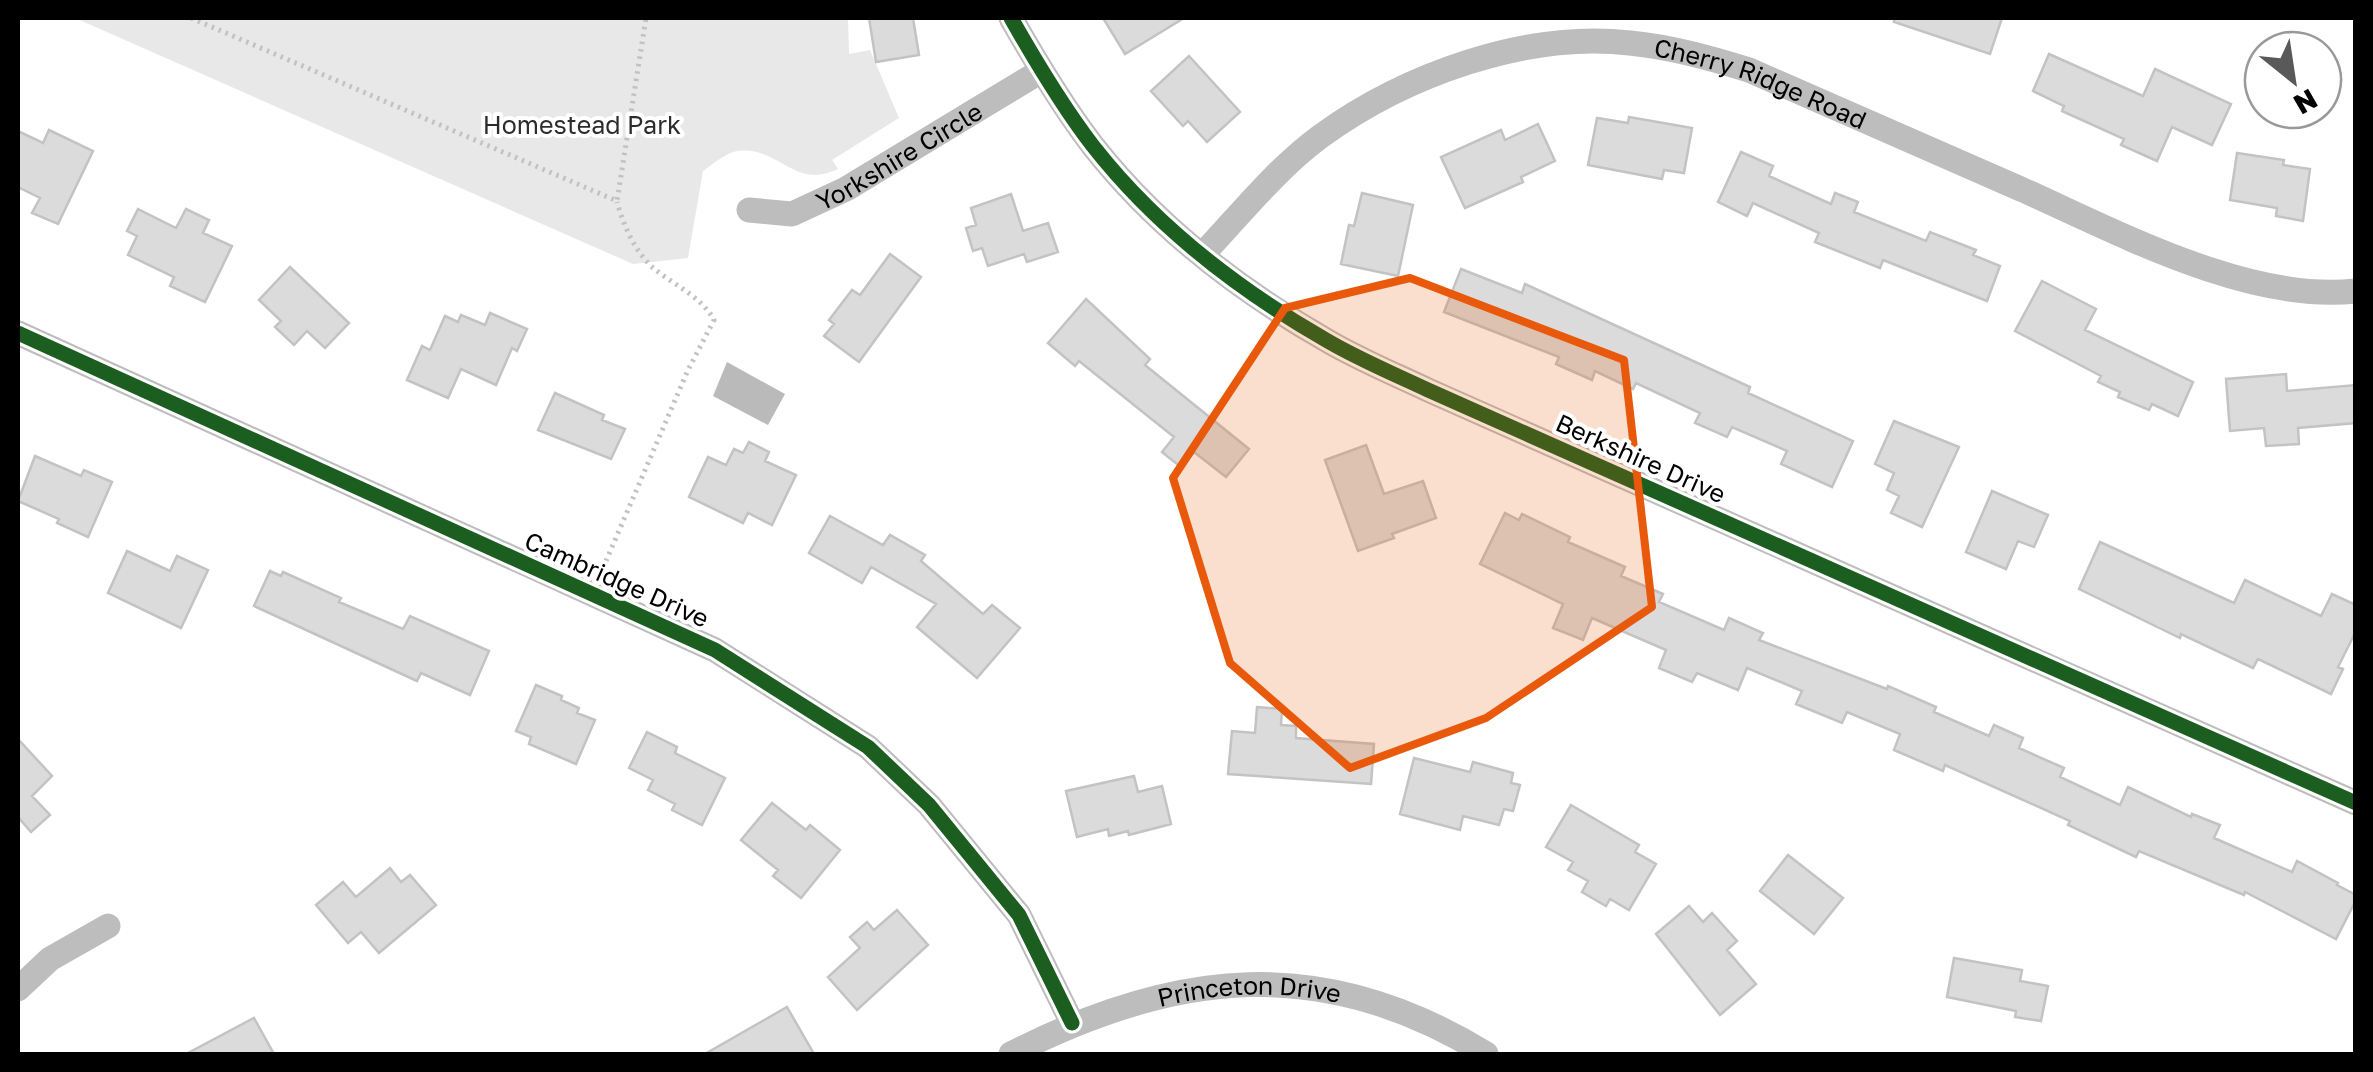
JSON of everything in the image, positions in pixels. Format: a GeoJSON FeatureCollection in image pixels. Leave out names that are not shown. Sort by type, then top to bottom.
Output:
{"type":"FeatureCollection","features":[{"type":"Feature","properties":{"kind":"street","name":"Berkshire Drive"},"geometry":{"type":"LineString","coordinates":[[1012,18],[1041,70],[1094,146],[1141,199],[1202,256],[1327,341],[1428,390],[2356,803]]}},
{"type":"Feature","properties":{"kind":"street","name":"Cherry Ridge Road"},"geometry":{"type":"LineString","coordinates":[[1202,256],[1258,194],[1321,136],[1406,86],[1498,53],[1572,41],[1628,42],[1689,52],[1750,70],[2114,230],[2236,279],[2280,289],[2331,294],[2356,291]]}},
{"type":"Feature","properties":{"kind":"street","name":"Yorkshire Circle"},"geometry":{"type":"LineString","coordinates":[[749,210],[792,214],[846,189],[1041,70]]}},
{"type":"Feature","properties":{"kind":"street","name":"Cambridge Drive"},"geometry":{"type":"LineString","coordinates":[[18,334],[715,650],[868,747],[929,804],[1019,915],[1072,1024]]}},
{"type":"Feature","properties":{"kind":"street"},"geometry":{"type":"LineString","coordinates":[[18,989],[50,960],[108,926]]}},
{"type":"Feature","properties":{"kind":"street","name":"Princeton Drive"},"geometry":{"type":"LineString","coordinates":[[1012,1054],[1072,1024],[1126,1004],[1188,989],[1245,984],[1282,984],[1340,994],[1443,1029],[1486,1054]]}},
{"type":"Feature","properties":{"kind":"path"},"geometry":{"type":"LineString","coordinates":[[191,18],[617,200]]}},
{"type":"Feature","properties":{"kind":"path"},"geometry":{"type":"LineString","coordinates":[[598,580],[688,370],[714,320],[706,309],[649,264],[626,227],[617,200],[646,18]]}},
{"type":"Feature","properties":{"kind":"highlighted area"},"geometry":{"type":"Polygon","coordinates":[[[1410,278],[1624,360],[1652,607],[1486,718],[1350,768],[1230,663],[1173,478],[1285,308],[1410,278]]]}},
{"type":"Feature","properties":{"kind":"green space","name":"Homestead Park"},"geometry":{"type":"Polygon","coordinates":[[[75,18],[848,18],[849,54],[870,50],[899,118],[832,160],[838,169],[823,174],[798,171],[752,151],[725,156],[703,171],[688,258],[633,264],[75,18]]]}},
{"type":"Feature","properties":{"kind":"shaded area"},"geometry":{"type":"Polygon","coordinates":[[[727,362],[785,394],[768,425],[713,396],[727,362]]]}},
{"type":"Feature","properties":{"kind":"building"},"geometry":{"type":"Polygon","coordinates":[[[869,18],[913,18],[919,55],[876,62],[869,18]]]}},
{"type":"Feature","properties":{"kind":"building"},"geometry":{"type":"Polygon","coordinates":[[[1103,18],[1184,18],[1125,54],[1103,18]]]}},
{"type":"Feature","properties":{"kind":"building"},"geometry":{"type":"Polygon","coordinates":[[[1895,18],[2002,18],[1990,54],[1894,22],[1895,18]]]}},
{"type":"Feature","properties":{"kind":"building"},"geometry":{"type":"Polygon","coordinates":[[[2049,54],[2143,96],[2155,69],[2231,104],[2212,145],[2172,127],[2157,161],[2121,145],[2124,139],[2062,111],[2064,106],[2033,91],[2049,54]]]}},
{"type":"Feature","properties":{"kind":"building"},"geometry":{"type":"Polygon","coordinates":[[[1189,56],[1240,112],[1207,142],[1188,121],[1183,126],[1151,91],[1189,56]]]}},
{"type":"Feature","properties":{"kind":"building"},"geometry":{"type":"Polygon","coordinates":[[[1629,117],[1692,128],[1684,173],[1664,170],[1662,179],[1588,165],[1597,118],[1628,123],[1629,117]]]}},
{"type":"Feature","properties":{"kind":"building"},"geometry":{"type":"Polygon","coordinates":[[[1538,124],[1555,161],[1521,177],[1523,182],[1465,208],[1441,157],[1501,130],[1505,140],[1538,124]]]}},
{"type":"Feature","properties":{"kind":"building"},"geometry":{"type":"Polygon","coordinates":[[[49,130],[93,151],[58,224],[32,213],[40,198],[18,187],[18,131],[43,143],[49,130]]]}},
{"type":"Feature","properties":{"kind":"building"},"geometry":{"type":"Polygon","coordinates":[[[1741,152],[1773,166],[1769,176],[1831,204],[1835,193],[1858,202],[1854,212],[1926,241],[1930,232],[1976,250],[1973,255],[2000,266],[1987,301],[1883,260],[1880,268],[1815,242],[1819,233],[1753,203],[1747,216],[1718,202],[1741,152]]]}},
{"type":"Feature","properties":{"kind":"building"},"geometry":{"type":"Polygon","coordinates":[[[2237,153],[2284,160],[2283,165],[2310,169],[2303,221],[2276,216],[2277,208],[2230,200],[2237,153]]]}},
{"type":"Feature","properties":{"kind":"building"},"geometry":{"type":"Polygon","coordinates":[[[1362,193],[1413,205],[1398,276],[1341,264],[1349,225],[1354,226],[1362,193]]]}},
{"type":"Feature","properties":{"kind":"building"},"geometry":{"type":"Polygon","coordinates":[[[1011,194],[1023,231],[1048,223],[1058,252],[1027,262],[1024,254],[988,266],[982,248],[973,251],[966,228],[976,225],[971,208],[1011,194]]]}},
{"type":"Feature","properties":{"kind":"building"},"geometry":{"type":"Polygon","coordinates":[[[138,209],[176,228],[186,209],[209,220],[203,233],[232,246],[205,302],[170,286],[174,277],[128,255],[137,236],[127,231],[138,209]]]}},
{"type":"Feature","properties":{"kind":"building"},"geometry":{"type":"Polygon","coordinates":[[[890,254],[921,277],[859,362],[824,336],[834,324],[829,320],[852,290],[860,295],[890,254]]]}},
{"type":"Feature","properties":{"kind":"building"},"geometry":{"type":"Polygon","coordinates":[[[290,267],[349,323],[325,348],[307,331],[294,345],[275,327],[281,321],[259,300],[290,267]]]}},
{"type":"Feature","properties":{"kind":"building"},"geometry":{"type":"Polygon","coordinates":[[[1461,269],[1522,293],[1525,284],[1750,387],[1748,393],[1853,441],[1832,487],[1781,464],[1787,451],[1732,427],[1727,437],[1695,423],[1700,413],[1636,383],[1633,389],[1595,371],[1592,380],[1556,364],[1559,357],[1444,312],[1461,269]]]}},
{"type":"Feature","properties":{"kind":"building"},"geometry":{"type":"Polygon","coordinates":[[[2042,281],[2096,309],[2085,330],[2193,382],[2178,416],[2152,404],[2149,410],[2118,397],[2120,392],[2098,382],[2101,376],[2015,331],[2042,281]]]}},
{"type":"Feature","properties":{"kind":"building"},"geometry":{"type":"Polygon","coordinates":[[[1086,299],[1150,359],[1145,365],[1249,449],[1226,477],[1194,452],[1182,468],[1162,452],[1174,437],[1079,361],[1075,366],[1048,343],[1086,299]]]}},
{"type":"Feature","properties":{"kind":"building"},"geometry":{"type":"Polygon","coordinates":[[[490,313],[527,329],[517,351],[512,348],[496,385],[461,369],[448,398],[407,380],[422,346],[430,350],[445,316],[458,322],[461,315],[485,325],[490,313]]]}},
{"type":"Feature","properties":{"kind":"building"},"geometry":{"type":"Polygon","coordinates":[[[2286,374],[2287,391],[2356,385],[2356,423],[2298,428],[2299,444],[2266,446],[2264,428],[2230,431],[2226,379],[2286,374]]]}},
{"type":"Feature","properties":{"kind":"building"},"geometry":{"type":"Polygon","coordinates":[[[555,393],[625,429],[611,459],[538,430],[555,393]]]}},
{"type":"Feature","properties":{"kind":"building"},"geometry":{"type":"Polygon","coordinates":[[[1894,421],[1959,447],[1922,527],[1891,513],[1899,496],[1887,490],[1894,473],[1875,464],[1894,421]]]}},
{"type":"Feature","properties":{"kind":"building"},"geometry":{"type":"Polygon","coordinates":[[[749,442],[769,452],[765,461],[796,475],[772,525],[748,513],[743,523],[689,497],[708,457],[726,465],[734,449],[743,453],[749,442]]]}},
{"type":"Feature","properties":{"kind":"building"},"geometry":{"type":"Polygon","coordinates":[[[1366,445],[1384,494],[1423,481],[1436,518],[1358,551],[1325,460],[1366,445]]]}},
{"type":"Feature","properties":{"kind":"building"},"geometry":{"type":"Polygon","coordinates":[[[35,456],[81,476],[84,470],[112,482],[88,537],[18,501],[35,456]]]}},
{"type":"Feature","properties":{"kind":"building"},"geometry":{"type":"Polygon","coordinates":[[[1992,491],[2048,515],[2034,547],[2018,541],[2006,569],[1966,552],[1992,491]]]}},
{"type":"Feature","properties":{"kind":"building"},"geometry":{"type":"Polygon","coordinates":[[[1505,513],[1519,520],[1522,514],[1570,537],[1568,542],[1625,567],[1621,576],[1663,594],[1659,602],[1724,630],[1729,618],[1763,633],[1759,640],[1887,689],[1888,686],[1989,736],[1994,725],[2023,738],[2019,748],[2064,768],[2060,777],[2120,805],[2128,787],[2191,817],[2192,814],[2220,825],[2214,838],[2292,872],[2297,861],[2338,883],[2356,895],[2356,900],[2336,939],[2245,892],[2244,895],[2139,851],[2136,857],[2068,825],[2070,821],[1945,765],[1943,771],[1894,750],[1900,734],[1847,712],[1842,723],[1796,704],[1802,691],[1747,668],[1738,690],[1697,673],[1692,682],[1659,668],[1666,650],[1592,618],[1583,640],[1553,628],[1563,604],[1480,564],[1505,513]]]}},
{"type":"Feature","properties":{"kind":"building"},"geometry":{"type":"Polygon","coordinates":[[[830,516],[883,545],[890,535],[925,555],[921,561],[983,614],[992,605],[1020,628],[977,678],[917,627],[936,604],[871,567],[862,583],[809,553],[830,516]]]}},
{"type":"Feature","properties":{"kind":"building"},"geometry":{"type":"Polygon","coordinates":[[[2100,542],[2234,603],[2245,580],[2321,616],[2332,594],[2356,605],[2356,631],[2338,667],[2343,669],[2331,694],[2258,659],[2253,668],[2181,634],[2180,638],[2079,589],[2100,542]]]}},
{"type":"Feature","properties":{"kind":"building"},"geometry":{"type":"Polygon","coordinates":[[[127,551],[170,571],[177,556],[208,570],[181,628],[108,593],[127,551]]]}},
{"type":"Feature","properties":{"kind":"building"},"geometry":{"type":"Polygon","coordinates":[[[270,571],[281,576],[283,572],[341,598],[339,602],[403,629],[410,616],[489,651],[470,695],[421,673],[417,681],[254,606],[270,571]]]}},
{"type":"Feature","properties":{"kind":"building"},"geometry":{"type":"Polygon","coordinates":[[[536,685],[562,696],[561,700],[579,708],[577,713],[595,720],[576,764],[529,744],[531,737],[516,731],[536,685]]]}},
{"type":"Feature","properties":{"kind":"building"},"geometry":{"type":"Polygon","coordinates":[[[1257,707],[1282,709],[1281,725],[1296,726],[1296,738],[1374,744],[1371,784],[1228,774],[1232,731],[1255,733],[1257,707]]]}},
{"type":"Feature","properties":{"kind":"building"},"geometry":{"type":"Polygon","coordinates":[[[647,732],[677,747],[675,753],[725,778],[702,825],[672,810],[675,804],[648,790],[653,780],[629,768],[647,732]]]}},
{"type":"Feature","properties":{"kind":"building"},"geometry":{"type":"Polygon","coordinates":[[[18,739],[52,776],[32,796],[50,815],[31,832],[18,817],[18,739]]]}},
{"type":"Feature","properties":{"kind":"building"},"geometry":{"type":"Polygon","coordinates":[[[1414,758],[1470,772],[1473,762],[1513,773],[1511,783],[1520,785],[1513,811],[1504,809],[1499,825],[1463,816],[1460,830],[1400,814],[1414,758]]]}},
{"type":"Feature","properties":{"kind":"building"},"geometry":{"type":"Polygon","coordinates":[[[1134,776],[1138,792],[1162,786],[1171,824],[1129,835],[1128,831],[1109,836],[1108,829],[1077,837],[1066,791],[1134,776]]]}},
{"type":"Feature","properties":{"kind":"building"},"geometry":{"type":"Polygon","coordinates":[[[772,803],[806,830],[810,825],[840,850],[801,898],[773,876],[778,870],[741,840],[772,803]]]}},
{"type":"Feature","properties":{"kind":"building"},"geometry":{"type":"Polygon","coordinates":[[[1571,805],[1639,845],[1635,852],[1656,864],[1629,910],[1610,899],[1606,906],[1582,892],[1588,881],[1568,870],[1573,862],[1546,847],[1571,805]]]}},
{"type":"Feature","properties":{"kind":"building"},"geometry":{"type":"Polygon","coordinates":[[[1788,855],[1843,898],[1814,934],[1760,891],[1788,855]]]}},
{"type":"Feature","properties":{"kind":"building"},"geometry":{"type":"Polygon","coordinates":[[[390,868],[401,882],[410,875],[436,905],[379,953],[361,932],[348,943],[316,905],[343,882],[356,897],[390,868]]]}},
{"type":"Feature","properties":{"kind":"building"},"geometry":{"type":"Polygon","coordinates":[[[1689,906],[1703,922],[1712,913],[1737,941],[1727,950],[1756,984],[1720,1015],[1656,934],[1689,906]]]}},
{"type":"Feature","properties":{"kind":"building"},"geometry":{"type":"Polygon","coordinates":[[[897,910],[928,945],[857,1010],[828,977],[860,948],[850,937],[867,922],[874,930],[897,910]]]}},
{"type":"Feature","properties":{"kind":"building"},"geometry":{"type":"Polygon","coordinates":[[[1954,958],[2022,970],[2020,981],[2048,986],[2041,1021],[2015,1017],[2016,1011],[1947,997],[1954,958]]]}},
{"type":"Feature","properties":{"kind":"building"},"geometry":{"type":"Polygon","coordinates":[[[787,1007],[814,1054],[705,1054],[787,1007]]]}},
{"type":"Feature","properties":{"kind":"building"},"geometry":{"type":"Polygon","coordinates":[[[254,1018],[274,1054],[186,1054],[254,1018]]]}},
{"type":"Feature","properties":{"kind":"cycle path"},"geometry":{"type":"LineString","coordinates":[[1011,18],[1082,131],[1143,203],[1230,277],[1326,340],[1428,390],[2356,803]]}},
{"type":"Feature","properties":{"kind":"cycle path"},"geometry":{"type":"LineString","coordinates":[[18,333],[715,650],[868,747],[929,805],[1019,915],[1072,1023]]}}]}
